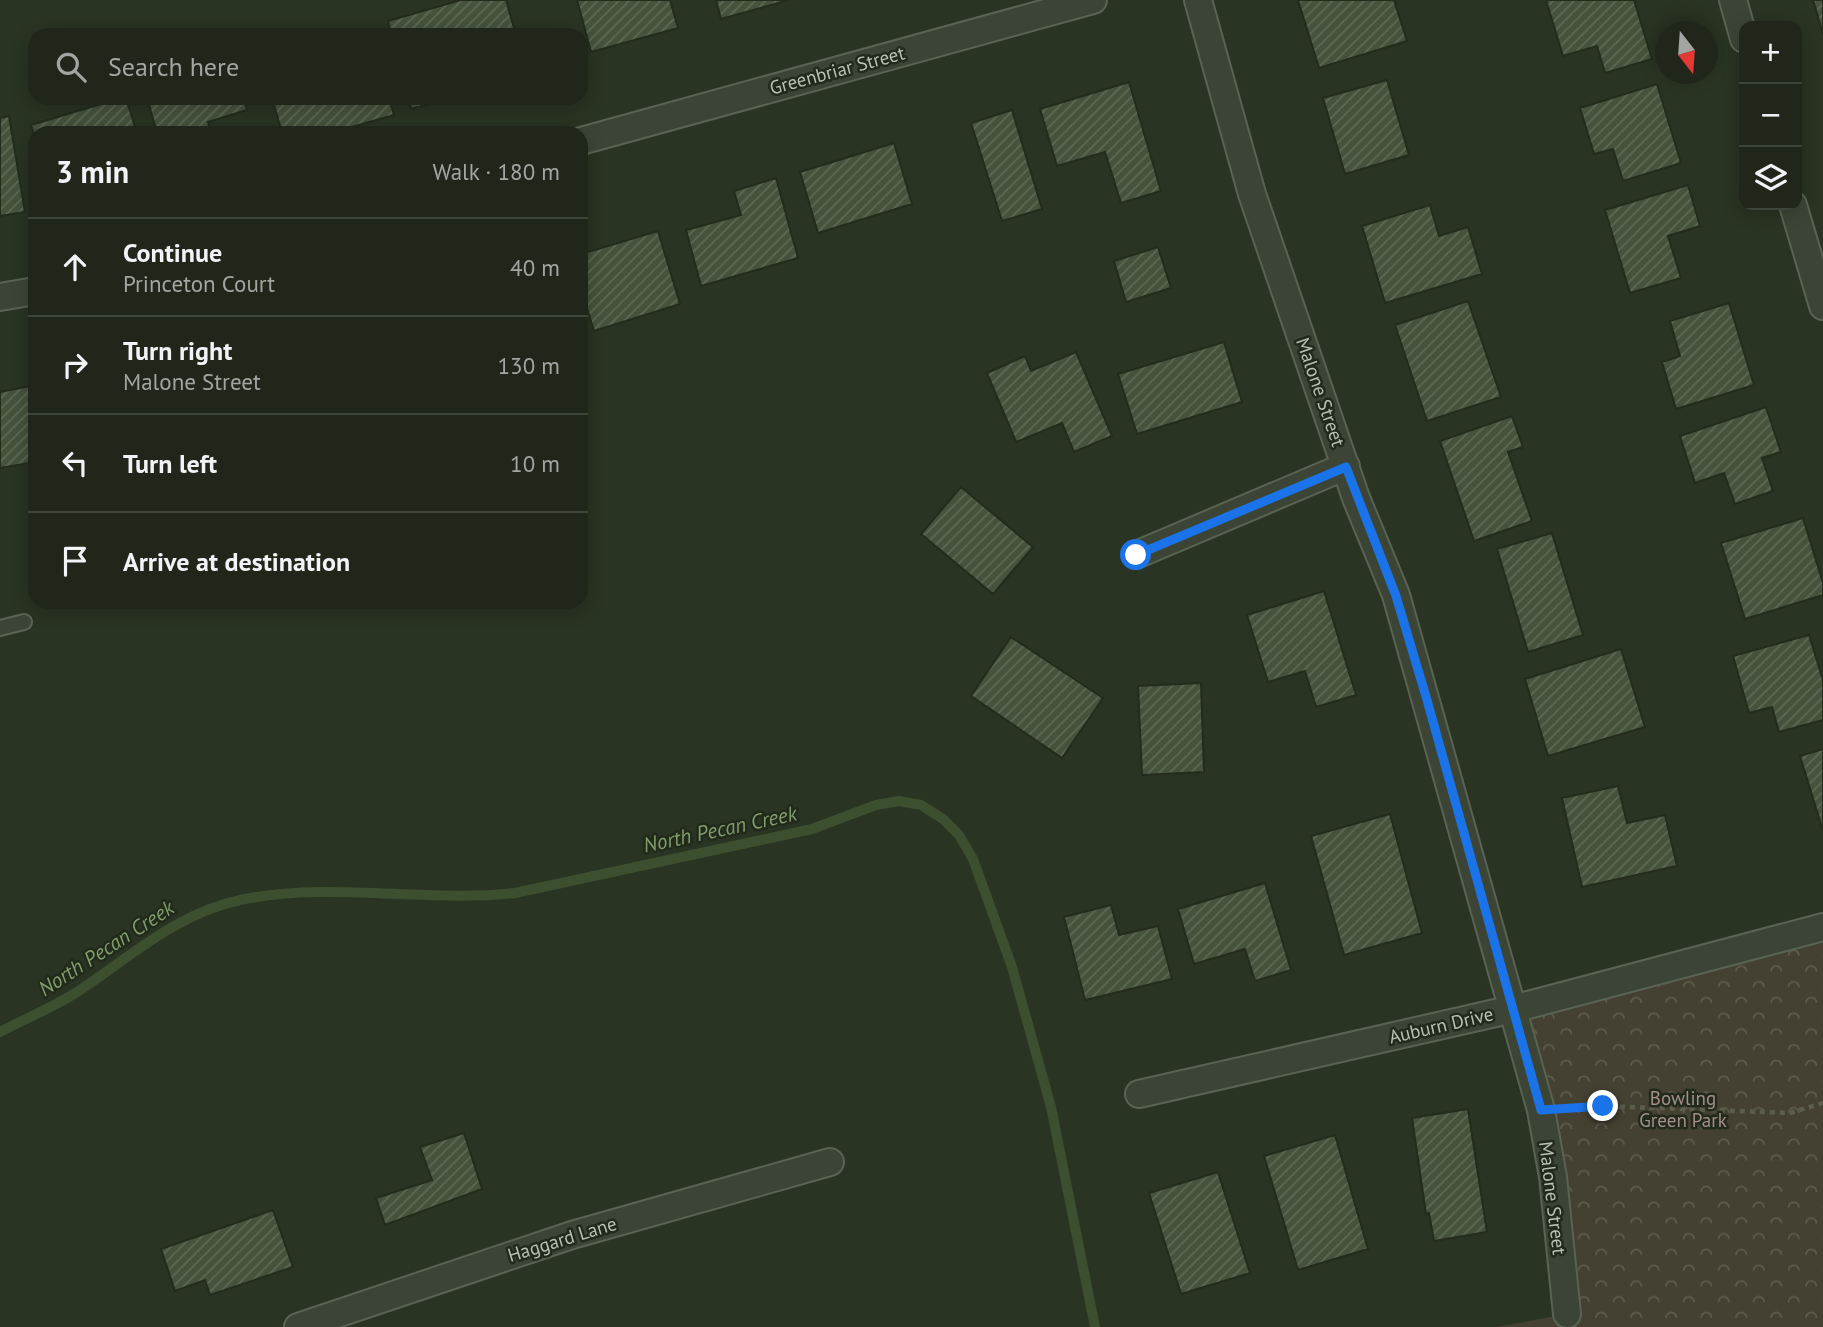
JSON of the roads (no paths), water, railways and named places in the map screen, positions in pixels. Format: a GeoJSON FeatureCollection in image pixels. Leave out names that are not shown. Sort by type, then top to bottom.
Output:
{"type":"FeatureCollection","features":[{"type":"Feature","properties":{"kind":"street","name":"Greenbriar Street"},"geometry":{"type":"LineString","coordinates":[[588,139],[1093,0]]}},
{"type":"Feature","properties":{"kind":"street","name":"Malone Street"},"geometry":{"type":"LineString","coordinates":[[1198,0],[1252,194],[1346,467],[1400,608],[1513,1009],[1541,1110],[1553,1177],[1567,1314]]}},
{"type":"Feature","properties":{"kind":"street"},"geometry":{"type":"LineString","coordinates":[[1733,0],[1739,21]]}},
{"type":"Feature","properties":{"kind":"street"},"geometry":{"type":"LineString","coordinates":[[1794,210],[1823,306]]}},
{"type":"Feature","properties":{"kind":"street"},"geometry":{"type":"LineString","coordinates":[[0,297],[28,292]]}},
{"type":"Feature","properties":{"kind":"street"},"geometry":{"type":"LineString","coordinates":[[1136,555],[1346,467]]}},
{"type":"Feature","properties":{"kind":"street","name":"Auburn Drive"},"geometry":{"type":"LineString","coordinates":[[1139,1094],[1513,1009],[1823,927]]}},
{"type":"Feature","properties":{"kind":"street","name":"Haggard Lane"},"geometry":{"type":"LineString","coordinates":[[298,1327],[572,1235],[830,1162]]}},
{"type":"Feature","properties":{"kind":"lane"},"geometry":{"type":"LineString","coordinates":[[0,628],[24,622]]}},
{"type":"Feature","properties":{"kind":"waterway","name":"North Pecan Creek"},"geometry":{"type":"LineString","coordinates":[[0,1032],[70,996],[176,925],[217,906],[240,900],[309,892],[446,896],[515,893],[812,829],[876,805],[899,801],[921,805],[943,819],[959,835],[973,859],[1012,967],[1051,1107],[1095,1327]]}},
{"type":"Feature","properties":{"kind":"park label","name":"Bowling Green Park"},"geometry":{"type":"Point","coordinates":[1683,1109]}}]}
